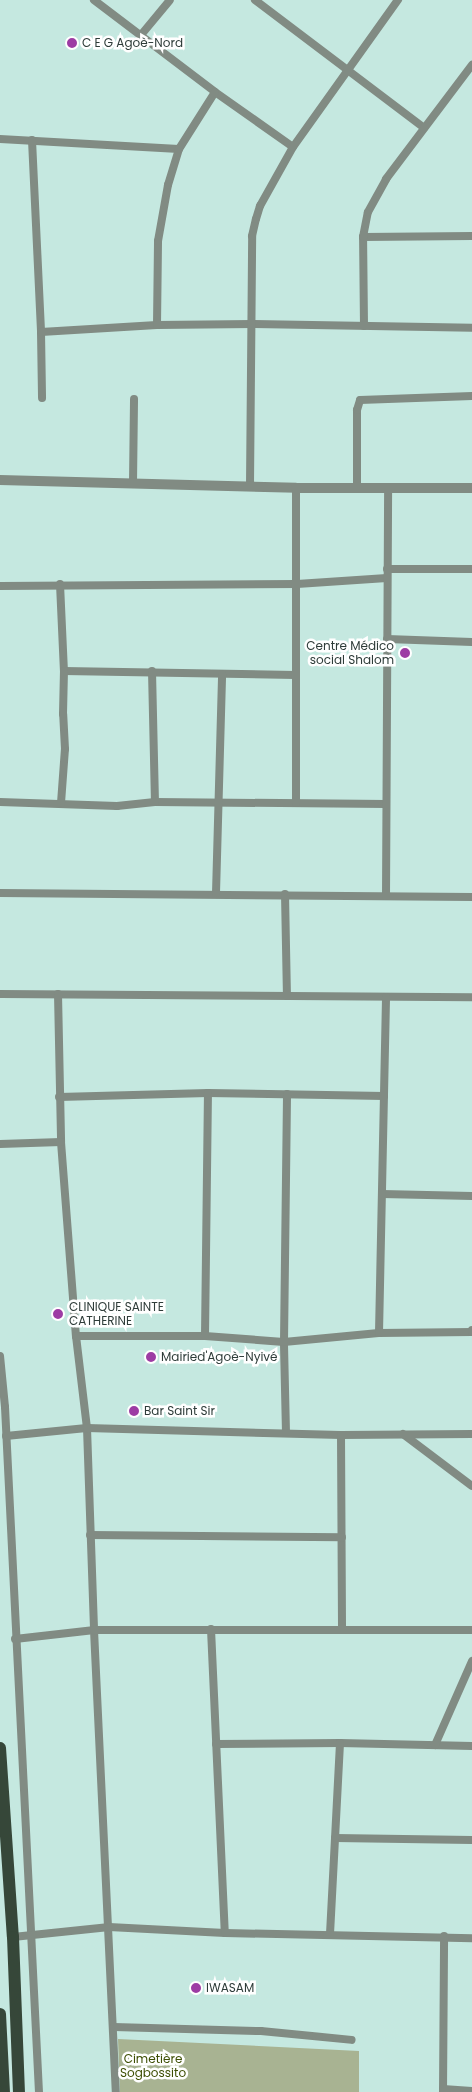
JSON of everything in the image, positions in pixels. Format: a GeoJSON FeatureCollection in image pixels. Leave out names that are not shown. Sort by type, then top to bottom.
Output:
{"type":"FeatureCollection","features":[{"type":"Feature","properties":{"kind":"main road"},"geometry":{"type":"LineString","coordinates":[[0,1748],[13,1937],[19,2092]]}},
{"type":"Feature","properties":{"kind":"main road"},"geometry":{"type":"LineString","coordinates":[[4,2092],[0,2015],[16,2017]]}},
{"type":"Feature","properties":{"kind":"street"},"geometry":{"type":"LineString","coordinates":[[94,0],[215,92],[293,147]]}},
{"type":"Feature","properties":{"kind":"street"},"geometry":{"type":"LineString","coordinates":[[141,35],[170,0]]}},
{"type":"Feature","properties":{"kind":"street"},"geometry":{"type":"LineString","coordinates":[[255,0],[424,128]]}},
{"type":"Feature","properties":{"kind":"street"},"geometry":{"type":"LineString","coordinates":[[250,485],[253,324],[252,236],[260,206],[293,147],[398,0]]}},
{"type":"Feature","properties":{"kind":"street"},"geometry":{"type":"LineString","coordinates":[[364,326],[363,237],[368,212],[377,193],[472,64]]}},
{"type":"Feature","properties":{"kind":"street"},"geometry":{"type":"LineString","coordinates":[[157,325],[158,241],[168,185],[179,149],[215,92]]}},
{"type":"Feature","properties":{"kind":"street"},"geometry":{"type":"LineString","coordinates":[[0,139],[179,149]]}},
{"type":"Feature","properties":{"kind":"street"},"geometry":{"type":"LineString","coordinates":[[32,140],[41,332],[42,398]]}},
{"type":"Feature","properties":{"kind":"street"},"geometry":{"type":"LineString","coordinates":[[363,237],[472,236]]}},
{"type":"Feature","properties":{"kind":"street"},"geometry":{"type":"LineString","coordinates":[[41,332],[157,325],[253,324],[472,328]]}},
{"type":"Feature","properties":{"kind":"street"},"geometry":{"type":"LineString","coordinates":[[357,489],[357,410],[360,400],[472,396]]}},
{"type":"Feature","properties":{"kind":"street"},"geometry":{"type":"LineString","coordinates":[[133,483],[134,399]]}},
{"type":"Feature","properties":{"kind":"street"},"geometry":{"type":"LineString","coordinates":[[0,480],[250,485],[296,488],[472,488]]}},
{"type":"Feature","properties":{"kind":"street"},"geometry":{"type":"LineString","coordinates":[[296,488],[298,584],[295,675],[296,803]]}},
{"type":"Feature","properties":{"kind":"street"},"geometry":{"type":"LineString","coordinates":[[386,896],[388,488]]}},
{"type":"Feature","properties":{"kind":"street"},"geometry":{"type":"LineString","coordinates":[[387,568],[472,569]]}},
{"type":"Feature","properties":{"kind":"street"},"geometry":{"type":"LineString","coordinates":[[0,586],[60,584],[298,584],[387,578]]}},
{"type":"Feature","properties":{"kind":"street"},"geometry":{"type":"LineString","coordinates":[[60,584],[64,670],[62,714],[65,749],[61,803]]}},
{"type":"Feature","properties":{"kind":"street"},"geometry":{"type":"LineString","coordinates":[[387,639],[472,642]]}},
{"type":"Feature","properties":{"kind":"street"},"geometry":{"type":"LineString","coordinates":[[64,670],[295,675]]}},
{"type":"Feature","properties":{"kind":"street"},"geometry":{"type":"LineString","coordinates":[[152,671],[155,802]]}},
{"type":"Feature","properties":{"kind":"street"},"geometry":{"type":"LineString","coordinates":[[216,893],[222,674]]}},
{"type":"Feature","properties":{"kind":"street"},"geometry":{"type":"LineString","coordinates":[[0,802],[116,806],[155,802],[219,801],[386,804]]}},
{"type":"Feature","properties":{"kind":"street"},"geometry":{"type":"LineString","coordinates":[[0,893],[216,893],[472,897]]}},
{"type":"Feature","properties":{"kind":"street"},"geometry":{"type":"LineString","coordinates":[[285,894],[287,996]]}},
{"type":"Feature","properties":{"kind":"street"},"geometry":{"type":"LineString","coordinates":[[0,994],[472,998]]}},
{"type":"Feature","properties":{"kind":"street"},"geometry":{"type":"LineString","coordinates":[[58,994],[61,1142],[76,1336],[87,1428],[94,1630],[116,2092]]}},
{"type":"Feature","properties":{"kind":"street"},"geometry":{"type":"LineString","coordinates":[[379,1333],[386,997]]}},
{"type":"Feature","properties":{"kind":"street"},"geometry":{"type":"LineString","coordinates":[[59,1098],[208,1093],[384,1096]]}},
{"type":"Feature","properties":{"kind":"street"},"geometry":{"type":"LineString","coordinates":[[205,1336],[208,1093]]}},
{"type":"Feature","properties":{"kind":"street"},"geometry":{"type":"LineString","coordinates":[[286,1433],[284,1342],[287,1094]]}},
{"type":"Feature","properties":{"kind":"street"},"geometry":{"type":"LineString","coordinates":[[0,1144],[61,1142]]}},
{"type":"Feature","properties":{"kind":"street"},"geometry":{"type":"LineString","coordinates":[[382,1194],[472,1196]]}},
{"type":"Feature","properties":{"kind":"street"},"geometry":{"type":"LineString","coordinates":[[76,1336],[205,1336],[284,1342],[379,1333],[472,1332],[472,1330]]}},
{"type":"Feature","properties":{"kind":"street"},"geometry":{"type":"LineString","coordinates":[[0,1356],[6,1436],[39,2092]]}},
{"type":"Feature","properties":{"kind":"street"},"geometry":{"type":"LineString","coordinates":[[6,1436],[87,1428],[341,1435],[472,1434]]}},
{"type":"Feature","properties":{"kind":"street"},"geometry":{"type":"LineString","coordinates":[[402,1434],[472,1486]]}},
{"type":"Feature","properties":{"kind":"street"},"geometry":{"type":"LineString","coordinates":[[341,1435],[342,1629]]}},
{"type":"Feature","properties":{"kind":"street"},"geometry":{"type":"LineString","coordinates":[[90,1535],[342,1537]]}},
{"type":"Feature","properties":{"kind":"street"},"geometry":{"type":"LineString","coordinates":[[211,1629],[225,1933]]}},
{"type":"Feature","properties":{"kind":"street"},"geometry":{"type":"LineString","coordinates":[[15,1639],[94,1630],[472,1630]]}},
{"type":"Feature","properties":{"kind":"street"},"geometry":{"type":"LineString","coordinates":[[435,1745],[472,1661]]}},
{"type":"Feature","properties":{"kind":"street"},"geometry":{"type":"LineString","coordinates":[[216,1744],[340,1743],[472,1746]]}},
{"type":"Feature","properties":{"kind":"street"},"geometry":{"type":"LineString","coordinates":[[330,1934],[340,1743]]}},
{"type":"Feature","properties":{"kind":"street"},"geometry":{"type":"LineString","coordinates":[[335,1838],[472,1840]]}},
{"type":"Feature","properties":{"kind":"street"},"geometry":{"type":"LineString","coordinates":[[13,1937],[109,1927],[225,1933],[472,1938]]}},
{"type":"Feature","properties":{"kind":"street"},"geometry":{"type":"LineString","coordinates":[[444,1936],[443,2091],[472,2091]]}},
{"type":"Feature","properties":{"kind":"street"},"geometry":{"type":"LineString","coordinates":[[114,2026],[261,2031],[352,2040]]}},
{"type":"Feature","properties":{"kind":"green space","name":"Cimetière Sogbossito"},"geometry":{"type":"Polygon","coordinates":[[[118,2039],[359,2051],[359,2092],[120,2092],[118,2039]]]}},
{"type":"Feature","properties":{"kind":"place","name":"C E G Agoè-Nord"},"geometry":{"type":"Point","coordinates":[72,43]}},
{"type":"Feature","properties":{"kind":"place","name":"Centre Médico social Shalom"},"geometry":{"type":"Point","coordinates":[405,653]}},
{"type":"Feature","properties":{"kind":"place","name":"CLINIQUE SAINTE CATHERINE"},"geometry":{"type":"Point","coordinates":[58,1314]}},
{"type":"Feature","properties":{"kind":"place","name":"Mairied'Agoè-Nyivé"},"geometry":{"type":"Point","coordinates":[151,1357]}},
{"type":"Feature","properties":{"kind":"place","name":"Bar Saint Sir"},"geometry":{"type":"Point","coordinates":[134,1411]}},
{"type":"Feature","properties":{"kind":"place","name":"IWASAM"},"geometry":{"type":"Point","coordinates":[196,1988]}}]}
